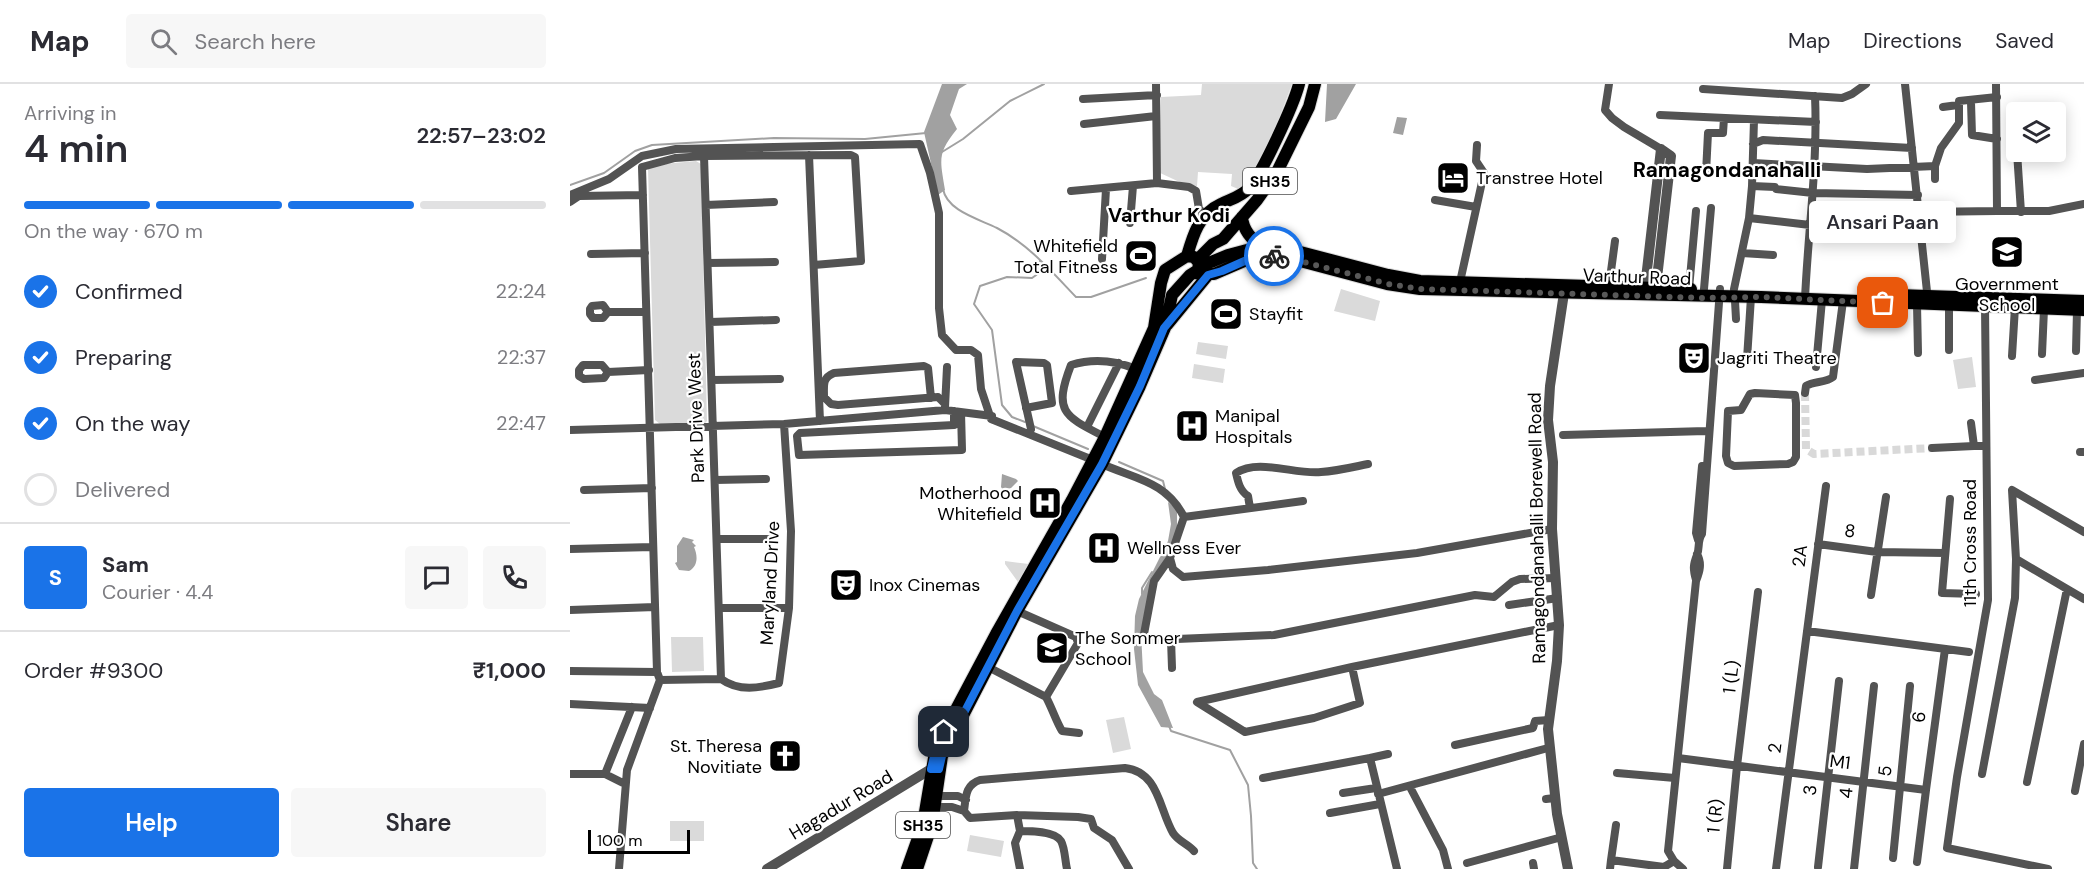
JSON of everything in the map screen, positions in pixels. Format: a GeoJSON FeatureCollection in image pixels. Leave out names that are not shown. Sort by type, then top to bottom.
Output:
{"type":"FeatureCollection","features":[{"type":"Feature","properties":{"kind":"main road","name":"SH35"},"geometry":{"type":"LineString","coordinates":[[917,869],[932,824],[936,802],[935,752],[944,732],[1140,386],[1164,328],[1172,295],[1213,244],[1222,239],[1242,217],[1256,190],[1262,168],[1299,84]]}},
{"type":"Feature","properties":{"kind":"main road","name":"SH35"},"geometry":{"type":"LineString","coordinates":[[1194,267],[1196,227],[1216,206],[1256,190],[1277,172],[1302,124],[1315,84]]}},
{"type":"Feature","properties":{"kind":"main road"},"geometry":{"type":"LineString","coordinates":[[1242,217],[1243,225],[1254,242],[1262,246]]}},
{"type":"Feature","properties":{"kind":"main road","name":"Varthur Road"},"geometry":{"type":"LineString","coordinates":[[1194,267],[1262,246],[1293,250],[1420,281],[1704,289],[1735,295],[2081,307]]}},
{"type":"Feature","properties":{"kind":"main road","name":"Varthur Road"},"geometry":{"type":"LineString","coordinates":[[1194,267],[1222,271],[1249,259],[1265,256],[1285,257],[1388,284],[1420,289],[1757,295]]}},
{"type":"Feature","properties":{"kind":"main road","name":"SH35"},"geometry":{"type":"LineString","coordinates":[[908,869],[923,824],[935,769],[1097,460],[1154,328],[1165,270],[1174,263],[1194,267]]}},
{"type":"Feature","properties":{"kind":"main road"},"geometry":{"type":"LineString","coordinates":[[1164,328],[1194,267]]}},
{"type":"Feature","properties":{"kind":"main road","name":"Varthur Road"},"geometry":{"type":"LineString","coordinates":[[1805,296],[1822,300],[1924,302],[2015,308],[2081,307]]}},
{"type":"Feature","properties":{"kind":"street"},"geometry":{"type":"LineString","coordinates":[[1156,84],[1157,183]]}},
{"type":"Feature","properties":{"kind":"street"},"geometry":{"type":"LineString","coordinates":[[1609,84],[1605,110],[1624,127],[1661,149],[1650,287]]}},
{"type":"Feature","properties":{"kind":"street"},"geometry":{"type":"LineString","coordinates":[[1805,84],[1805,95]]}},
{"type":"Feature","properties":{"kind":"street"},"geometry":{"type":"LineString","coordinates":[[1905,84],[1921,234],[1924,302],[1918,353]]}},
{"type":"Feature","properties":{"kind":"street"},"geometry":{"type":"LineString","coordinates":[[1996,84],[1997,211]]}},
{"type":"Feature","properties":{"kind":"street"},"geometry":{"type":"LineString","coordinates":[[1710,88],[1842,98],[1852,94],[1862,85]]}},
{"type":"Feature","properties":{"kind":"street"},"geometry":{"type":"LineString","coordinates":[[1083,99],[1157,95]]}},
{"type":"Feature","properties":{"kind":"street"},"geometry":{"type":"LineString","coordinates":[[1805,296],[1814,193],[1815,96]]}},
{"type":"Feature","properties":{"kind":"street"},"geometry":{"type":"LineString","coordinates":[[1935,179],[1935,166],[1941,147],[1959,125],[1958,105],[1961,99],[1997,98]]}},
{"type":"Feature","properties":{"kind":"street"},"geometry":{"type":"LineString","coordinates":[[1971,102],[1972,135],[1997,139]]}},
{"type":"Feature","properties":{"kind":"street"},"geometry":{"type":"LineString","coordinates":[[1943,107],[1958,105]]}},
{"type":"Feature","properties":{"kind":"street"},"geometry":{"type":"LineString","coordinates":[[1660,115],[1816,122]]}},
{"type":"Feature","properties":{"kind":"street"},"geometry":{"type":"LineString","coordinates":[[1083,124],[1156,116]]}},
{"type":"Feature","properties":{"kind":"street"},"geometry":{"type":"LineString","coordinates":[[1706,173],[1708,133],[1724,133],[1724,118]]}},
{"type":"Feature","properties":{"kind":"street"},"geometry":{"type":"LineString","coordinates":[[1736,319],[1735,295],[1749,218],[1752,186],[1754,120]]}},
{"type":"Feature","properties":{"kind":"street"},"geometry":{"type":"LineString","coordinates":[[1753,144],[1763,140],[1912,148]]}},
{"type":"Feature","properties":{"kind":"street"},"geometry":{"type":"LineString","coordinates":[[570,195],[609,179],[642,156],[676,149],[920,144],[930,173],[939,213],[939,308],[942,336],[956,350],[971,350],[978,355],[981,389],[991,419],[1097,460]]}},
{"type":"Feature","properties":{"kind":"street"},"geometry":{"type":"LineString","coordinates":[[1460,282],[1484,173],[1476,161],[1477,145]]}},
{"type":"Feature","properties":{"kind":"street"},"geometry":{"type":"LineString","coordinates":[[809,155],[820,421]]}},
{"type":"Feature","properties":{"kind":"street"},"geometry":{"type":"LineString","coordinates":[[620,869],[627,770],[650,708],[658,676],[642,167],[675,158],[704,156],[851,155],[855,158],[861,261],[814,265]]}},
{"type":"Feature","properties":{"kind":"street","name":"Park Drive West"},"geometry":{"type":"LineString","coordinates":[[704,156],[721,679]]}},
{"type":"Feature","properties":{"kind":"street"},"geometry":{"type":"LineString","coordinates":[[2018,162],[2021,212]]}},
{"type":"Feature","properties":{"kind":"street"},"geometry":{"type":"LineString","coordinates":[[1753,163],[1868,169],[1935,166]]}},
{"type":"Feature","properties":{"kind":"street"},"geometry":{"type":"LineString","coordinates":[[1071,191],[1157,183],[1189,187],[1196,191],[1199,209],[1206,215]]}},
{"type":"Feature","properties":{"kind":"street"},"geometry":{"type":"LineString","coordinates":[[1130,223],[1133,186]]}},
{"type":"Feature","properties":{"kind":"street"},"geometry":{"type":"LineString","coordinates":[[1752,186],[1814,193],[1917,195]]}},
{"type":"Feature","properties":{"kind":"street"},"geometry":{"type":"LineString","coordinates":[[1102,259],[1106,189]]}},
{"type":"Feature","properties":{"kind":"street"},"geometry":{"type":"LineString","coordinates":[[570,202],[579,196],[643,195]]}},
{"type":"Feature","properties":{"kind":"street"},"geometry":{"type":"LineString","coordinates":[[1435,200],[1476,207]]}},
{"type":"Feature","properties":{"kind":"street"},"geometry":{"type":"LineString","coordinates":[[706,205],[774,202]]}},
{"type":"Feature","properties":{"kind":"street"},"geometry":{"type":"LineString","coordinates":[[1919,212],[2049,211],[2084,204]]}},
{"type":"Feature","properties":{"kind":"street"},"geometry":{"type":"LineString","coordinates":[[1704,289],[1711,208]]}},
{"type":"Feature","properties":{"kind":"street"},"geometry":{"type":"LineString","coordinates":[[1689,289],[1696,212]]}},
{"type":"Feature","properties":{"kind":"street"},"geometry":{"type":"LineString","coordinates":[[1749,218],[1921,234]]}},
{"type":"Feature","properties":{"kind":"street"},"geometry":{"type":"LineString","coordinates":[[1609,286],[1615,241]]}},
{"type":"Feature","properties":{"kind":"street"},"geometry":{"type":"LineString","coordinates":[[591,254],[645,253]]}},
{"type":"Feature","properties":{"kind":"street"},"geometry":{"type":"LineString","coordinates":[[1742,253],[1773,255]]}},
{"type":"Feature","properties":{"kind":"street"},"geometry":{"type":"LineString","coordinates":[[708,263],[775,262]]}},
{"type":"Feature","properties":{"kind":"street","name":"Ramagondanahalli Borewell Road"},"geometry":{"type":"LineString","coordinates":[[1563,293],[1550,386],[1548,420],[1552,462],[1552,530],[1559,625],[1548,748],[1550,798],[1553,815],[1562,837],[1568,869]]}},
{"type":"Feature","properties":{"kind":"street"},"geometry":{"type":"LineString","coordinates":[[1683,869],[1668,851],[1696,581],[1700,570],[1700,560],[1697,554],[1698,540],[1695,533],[1709,434],[1719,293]]}},
{"type":"Feature","properties":{"kind":"street"},"geometry":{"type":"LineString","coordinates":[[1746,359],[1757,295]]}},
{"type":"Feature","properties":{"kind":"street"},"geometry":{"type":"LineString","coordinates":[[1816,367],[1822,300]]}},
{"type":"Feature","properties":{"kind":"street"},"geometry":{"type":"LineString","coordinates":[[1805,393],[1806,386],[1812,382],[1830,380],[1833,377],[1843,301]]}},
{"type":"Feature","properties":{"kind":"street"},"geometry":{"type":"LineString","coordinates":[[1949,305],[1949,350]]}},
{"type":"Feature","properties":{"kind":"street","name":"11th Cross Road"},"geometry":{"type":"LineString","coordinates":[[1985,306],[1988,600],[1947,848],[2049,869]]}},
{"type":"Feature","properties":{"kind":"street"},"geometry":{"type":"LineString","coordinates":[[2076,351],[2081,307]]}},
{"type":"Feature","properties":{"kind":"street"},"geometry":{"type":"LineString","coordinates":[[2012,356],[2015,308]]}},
{"type":"Feature","properties":{"kind":"street"},"geometry":{"type":"LineString","coordinates":[[2042,354],[2044,309]]}},
{"type":"Feature","properties":{"kind":"street"},"geometry":{"type":"LineString","coordinates":[[608,312],[646,312]]}},
{"type":"Feature","properties":{"kind":"street"},"geometry":{"type":"LineString","coordinates":[[710,322],[776,320]]}},
{"type":"Feature","properties":{"kind":"street"},"geometry":{"type":"LineString","coordinates":[[1105,437],[1068,417],[1062,405],[1064,384],[1071,365],[1086,361],[1110,361],[1136,369]]}},
{"type":"Feature","properties":{"kind":"street"},"geometry":{"type":"LineString","coordinates":[[1026,408],[1052,403],[1047,365],[1044,363],[1016,362],[1026,408],[1031,429]]}},
{"type":"Feature","properties":{"kind":"street"},"geometry":{"type":"LineString","coordinates":[[1087,427],[1119,363]]}},
{"type":"Feature","properties":{"kind":"street"},"geometry":{"type":"LineString","coordinates":[[931,398],[930,376],[928,368],[924,366],[834,373],[826,376],[824,381],[824,397],[831,405],[938,398],[951,410]]}},
{"type":"Feature","properties":{"kind":"street"},"geometry":{"type":"LineString","coordinates":[[947,367],[951,410],[957,424],[962,450],[799,455],[797,436],[800,433],[957,424]]}},
{"type":"Feature","properties":{"kind":"street"},"geometry":{"type":"LineString","coordinates":[[608,372],[648,370]]}},
{"type":"Feature","properties":{"kind":"street"},"geometry":{"type":"LineString","coordinates":[[2035,380],[2084,373]]}},
{"type":"Feature","properties":{"kind":"street"},"geometry":{"type":"LineString","coordinates":[[712,380],[780,379]]}},
{"type":"Feature","properties":{"kind":"street"},"geometry":{"type":"LineString","coordinates":[[1750,394],[1794,395],[1796,456],[1793,462],[1734,466],[1728,463],[1725,456],[1726,436],[1728,411],[1741,410],[1750,394]]}},
{"type":"Feature","properties":{"kind":"street"},"geometry":{"type":"LineString","coordinates":[[570,430],[784,424],[951,410],[989,415],[1031,429],[1154,485],[1173,498],[1184,517],[1170,558],[1154,581],[1144,634],[1153,640],[1274,635],[1475,595],[1494,597],[1512,582],[1520,579],[1555,578]]}},
{"type":"Feature","properties":{"kind":"street"},"geometry":{"type":"LineString","coordinates":[[1971,423],[1974,446]]}},
{"type":"Feature","properties":{"kind":"street","name":"Maryland Drive"},"geometry":{"type":"LineString","coordinates":[[721,679],[732,687],[759,688],[779,683],[789,608],[791,531],[784,424]]}},
{"type":"Feature","properties":{"kind":"street"},"geometry":{"type":"LineString","coordinates":[[1563,435],[1709,434],[1726,436]]}},
{"type":"Feature","properties":{"kind":"street"},"geometry":{"type":"LineString","coordinates":[[1932,448],[1986,446]]}},
{"type":"Feature","properties":{"kind":"street"},"geometry":{"type":"LineString","coordinates":[[1250,508],[1248,496],[1243,492],[1236,473],[1243,468],[1257,466],[1320,473],[1368,464]]}},
{"type":"Feature","properties":{"kind":"street"},"geometry":{"type":"LineString","coordinates":[[715,480],[766,479]]}},
{"type":"Feature","properties":{"kind":"street","name":"2A"},"geometry":{"type":"LineString","coordinates":[[1807,631],[1826,486]]}},
{"type":"Feature","properties":{"kind":"street"},"geometry":{"type":"LineString","coordinates":[[584,490],[652,488]]}},
{"type":"Feature","properties":{"kind":"street"},"geometry":{"type":"LineString","coordinates":[[1982,774],[2015,598],[2016,558],[2012,490],[2084,532]]}},
{"type":"Feature","properties":{"kind":"street"},"geometry":{"type":"LineString","coordinates":[[1871,595],[1886,497]]}},
{"type":"Feature","properties":{"kind":"street"},"geometry":{"type":"LineString","coordinates":[[1950,499],[1942,593],[1977,594]]}},
{"type":"Feature","properties":{"kind":"street"},"geometry":{"type":"LineString","coordinates":[[1184,517],[1303,501]]}},
{"type":"Feature","properties":{"kind":"street"},"geometry":{"type":"LineString","coordinates":[[1170,558],[1173,569],[1183,577],[1200,576],[1417,553],[1552,530]]}},
{"type":"Feature","properties":{"kind":"street"},"geometry":{"type":"LineString","coordinates":[[717,539],[767,539]]}},
{"type":"Feature","properties":{"kind":"street","name":"8"},"geometry":{"type":"LineString","coordinates":[[1818,544],[1877,552],[1945,553]]}},
{"type":"Feature","properties":{"kind":"street"},"geometry":{"type":"LineString","coordinates":[[570,549],[654,547]]}},
{"type":"Feature","properties":{"kind":"street"},"geometry":{"type":"LineString","coordinates":[[2016,558],[2084,599]]}},
{"type":"Feature","properties":{"kind":"street"},"geometry":{"type":"LineString","coordinates":[[2027,782],[2067,589]]}},
{"type":"Feature","properties":{"kind":"street","name":"1 (L)"},"geometry":{"type":"LineString","coordinates":[[1737,766],[1758,592]]}},
{"type":"Feature","properties":{"kind":"street"},"geometry":{"type":"LineString","coordinates":[[1509,605],[1558,598]]}},
{"type":"Feature","properties":{"kind":"street"},"geometry":{"type":"LineString","coordinates":[[570,610],[655,608]]}},
{"type":"Feature","properties":{"kind":"street"},"geometry":{"type":"LineString","coordinates":[[719,608],[789,608]]}},
{"type":"Feature","properties":{"kind":"street"},"geometry":{"type":"LineString","coordinates":[[1017,611],[1077,639],[1078,643],[1046,697]]}},
{"type":"Feature","properties":{"kind":"street"},"geometry":{"type":"LineString","coordinates":[[1352,668],[1360,703],[1314,718],[1245,732],[1197,702],[1352,668],[1559,625]]}},
{"type":"Feature","properties":{"kind":"street"},"geometry":{"type":"LineString","coordinates":[[1807,631],[1969,652]]}},
{"type":"Feature","properties":{"kind":"street","name":"2"},"geometry":{"type":"LineString","coordinates":[[1776,869],[1807,631]]}},
{"type":"Feature","properties":{"kind":"street"},"geometry":{"type":"LineString","coordinates":[[1172,639],[1173,668]]}},
{"type":"Feature","properties":{"kind":"street","name":"6"},"geometry":{"type":"LineString","coordinates":[[1926,790],[1945,649]]}},
{"type":"Feature","properties":{"kind":"street"},"geometry":{"type":"LineString","coordinates":[[988,667],[1046,697],[1058,718],[1059,728],[1062,731],[1079,733]]}},
{"type":"Feature","properties":{"kind":"street"},"geometry":{"type":"LineString","coordinates":[[570,671],[721,679]]}},
{"type":"Feature","properties":{"kind":"street","name":"3"},"geometry":{"type":"LineString","coordinates":[[1818,867],[1839,681]]}},
{"type":"Feature","properties":{"kind":"street","name":"4"},"geometry":{"type":"LineString","coordinates":[[1854,869],[1874,686]]}},
{"type":"Feature","properties":{"kind":"street","name":"5"},"geometry":{"type":"LineString","coordinates":[[1893,858],[1910,686]]}},
{"type":"Feature","properties":{"kind":"street"},"geometry":{"type":"LineString","coordinates":[[570,704],[650,708]]}},
{"type":"Feature","properties":{"kind":"street"},"geometry":{"type":"LineString","coordinates":[[605,774],[632,707]]}},
{"type":"Feature","properties":{"kind":"street"},"geometry":{"type":"LineString","coordinates":[[1455,745],[1533,728],[1535,721],[1549,720]]}},
{"type":"Feature","properties":{"kind":"street"},"geometry":{"type":"LineString","coordinates":[[2075,791],[2084,744]]}},
{"type":"Feature","properties":{"kind":"street"},"geometry":{"type":"LineString","coordinates":[[1343,793],[1410,787],[1548,748]]}},
{"type":"Feature","properties":{"kind":"street"},"geometry":{"type":"LineString","coordinates":[[1263,778],[1388,754]]}},
{"type":"Feature","properties":{"kind":"street"},"geometry":{"type":"LineString","coordinates":[[1370,758],[1397,869]]}},
{"type":"Feature","properties":{"kind":"street","name":"M1"},"geometry":{"type":"LineString","coordinates":[[1678,758],[1926,790]]}},
{"type":"Feature","properties":{"kind":"street","name":"1 (R)"},"geometry":{"type":"LineString","coordinates":[[1726,869],[1737,766]]}},
{"type":"Feature","properties":{"kind":"street","name":"Hagadur Road"},"geometry":{"type":"LineString","coordinates":[[770,868],[935,769]]}},
{"type":"Feature","properties":{"kind":"street"},"geometry":{"type":"LineString","coordinates":[[964,811],[967,789],[973,782],[980,780],[1136,769],[1156,789],[1164,814],[1175,836],[1194,851]]}},
{"type":"Feature","properties":{"kind":"street"},"geometry":{"type":"LineString","coordinates":[[1617,773],[1675,778]]}},
{"type":"Feature","properties":{"kind":"street"},"geometry":{"type":"LineString","coordinates":[[570,774],[605,774],[625,784]]}},
{"type":"Feature","properties":{"kind":"street"},"geometry":{"type":"LineString","coordinates":[[1410,787],[1443,850],[1448,869]]}},
{"type":"Feature","properties":{"kind":"street"},"geometry":{"type":"LineString","coordinates":[[1917,862],[1926,790]]}},
{"type":"Feature","properties":{"kind":"street"},"geometry":{"type":"LineString","coordinates":[[936,802],[958,796],[966,800]]}},
{"type":"Feature","properties":{"kind":"street"},"geometry":{"type":"LineString","coordinates":[[936,802],[964,811],[969,818],[1017,815],[1091,819],[1094,828],[1112,840],[1129,869]]}},
{"type":"Feature","properties":{"kind":"street"},"geometry":{"type":"LineString","coordinates":[[1330,813],[1380,804]]}},
{"type":"Feature","properties":{"kind":"street"},"geometry":{"type":"LineString","coordinates":[[1017,815],[1020,831],[1015,843],[1020,869]]}},
{"type":"Feature","properties":{"kind":"street"},"geometry":{"type":"LineString","coordinates":[[1616,825],[1611,864],[1664,867],[1674,861]]}},
{"type":"Feature","properties":{"kind":"street"},"geometry":{"type":"LineString","coordinates":[[1020,831],[1034,831],[1055,836],[1060,841],[1067,869]]}},
{"type":"Feature","properties":{"kind":"street"},"geometry":{"type":"LineString","coordinates":[[1467,863],[1562,837]]}},
{"type":"Feature","properties":{"kind":"shaded area"},"geometry":{"type":"Polygon","coordinates":[[[942,84],[967,84],[959,89],[950,115],[957,129],[943,151],[941,164],[945,190],[938,195],[924,132],[942,84]]]}},
{"type":"Feature","properties":{"kind":"shaded area"},"geometry":{"type":"Polygon","coordinates":[[[1202,84],[1292,84],[1275,129],[1243,191],[1231,186],[1232,174],[1198,172],[1197,186],[1186,185],[1158,172],[1161,97],[1201,95],[1202,84]]]}},
{"type":"Feature","properties":{"kind":"shaded area"},"geometry":{"type":"Polygon","coordinates":[[[1327,84],[1356,84],[1336,119],[1325,122],[1327,84]]]}},
{"type":"Feature","properties":{"kind":"shaded area"},"geometry":{"type":"Polygon","coordinates":[[[1397,117],[1407,118],[1403,135],[1393,133],[1397,117]]]}},
{"type":"Feature","properties":{"kind":"shaded area"},"geometry":{"type":"Polygon","coordinates":[[[696,161],[701,164],[707,421],[705,423],[660,424],[655,420],[648,169],[652,165],[696,161]]]}},
{"type":"Feature","properties":{"kind":"shaded area"},"geometry":{"type":"Polygon","coordinates":[[[1341,289],[1380,301],[1375,321],[1334,311],[1341,289]]]}},
{"type":"Feature","properties":{"kind":"shaded area"},"geometry":{"type":"Polygon","coordinates":[[[1198,342],[1228,346],[1226,359],[1196,354],[1198,342]]]}},
{"type":"Feature","properties":{"kind":"shaded area"},"geometry":{"type":"Polygon","coordinates":[[[1972,357],[1976,387],[1958,389],[1953,360],[1972,357]]]}},
{"type":"Feature","properties":{"kind":"shaded area"},"geometry":{"type":"Polygon","coordinates":[[[1194,364],[1225,369],[1223,383],[1192,378],[1194,364]]]}},
{"type":"Feature","properties":{"kind":"shaded area"},"geometry":{"type":"Polygon","coordinates":[[[1002,474],[1018,481],[1011,488],[1003,490],[1001,487],[1002,474]]]}},
{"type":"Feature","properties":{"kind":"shaded area"},"geometry":{"type":"Polygon","coordinates":[[[1168,502],[1177,509],[1177,529],[1173,545],[1155,583],[1141,633],[1143,672],[1154,694],[1162,700],[1173,728],[1161,727],[1138,685],[1134,649],[1135,616],[1139,599],[1168,541],[1171,524],[1168,502]]]}},
{"type":"Feature","properties":{"kind":"shaded area"},"geometry":{"type":"Polygon","coordinates":[[[683,537],[694,540],[692,542],[696,546],[694,547],[697,557],[696,564],[689,571],[679,570],[675,563],[677,562],[677,546],[683,537]]]}},
{"type":"Feature","properties":{"kind":"shaded area"},"geometry":{"type":"Polygon","coordinates":[[[1005,561],[1029,564],[1018,582],[1005,564],[1005,561]]]}},
{"type":"Feature","properties":{"kind":"shaded area"},"geometry":{"type":"Polygon","coordinates":[[[671,637],[703,637],[704,671],[672,672],[671,637]]]}},
{"type":"Feature","properties":{"kind":"shaded area"},"geometry":{"type":"Polygon","coordinates":[[[1124,717],[1131,749],[1113,753],[1106,720],[1124,717]]]}},
{"type":"Feature","properties":{"kind":"shaded area"},"geometry":{"type":"Polygon","coordinates":[[[670,821],[704,821],[704,841],[670,841],[670,821]]]}},
{"type":"Feature","properties":{"kind":"shaded area"},"geometry":{"type":"Polygon","coordinates":[[[970,835],[1004,841],[1001,857],[967,851],[970,835]]]}},
{"type":"Feature","properties":{"kind":"waterway"},"geometry":{"type":"LineString","coordinates":[[942,152],[963,139],[1010,101],[1044,84]]}},
{"type":"Feature","properties":{"kind":"waterway"},"geometry":{"type":"LineString","coordinates":[[570,185],[604,173],[635,151],[652,145],[774,138],[865,139],[926,133]]}},
{"type":"Feature","properties":{"kind":"waterway"},"geometry":{"type":"LineString","coordinates":[[943,189],[946,197],[957,209],[997,228],[1029,250],[1076,297],[1091,297],[1146,278]]}},
{"type":"Feature","properties":{"kind":"waterway"},"geometry":{"type":"LineString","coordinates":[[1025,422],[1012,417],[1002,405],[992,330],[974,304],[980,286],[1007,277],[1032,278],[1039,273],[1040,260]]}},
{"type":"Feature","properties":{"kind":"waterway"},"geometry":{"type":"LineString","coordinates":[[1033,426],[1088,449]]}},
{"type":"Feature","properties":{"kind":"waterway"},"geometry":{"type":"LineString","coordinates":[[1119,462],[1163,481],[1165,489]]}},
{"type":"Feature","properties":{"kind":"waterway"},"geometry":{"type":"LineString","coordinates":[[1142,594],[1142,588],[1152,572]]}},
{"type":"Feature","properties":{"kind":"waterway"},"geometry":{"type":"LineString","coordinates":[[1169,726],[1171,731],[1230,750],[1248,785],[1253,863],[1257,869]]}},
{"type":"Feature","properties":{"kind":"tunnel"},"geometry":{"type":"LineString","coordinates":[[1805,393],[1806,449],[1814,454],[1932,448]]}},
{"type":"Feature","properties":{"kind":"way so far"},"geometry":{"type":"LineString","coordinates":[[1274,256],[1388,284],[1420,289],[1705,298],[1750,297],[1883,303]]}},
{"type":"Feature","properties":{"kind":"place","name":"Transtree Hotel"},"geometry":{"type":"Point","coordinates":[1453,178]}},
{"type":"Feature","properties":{"kind":"place","name":"Government School"},"geometry":{"type":"Point","coordinates":[2007,252]}},
{"type":"Feature","properties":{"kind":"place","name":"Whitefield Total Fitness"},"geometry":{"type":"Point","coordinates":[1141,256]}},
{"type":"Feature","properties":{"kind":"place","name":"Ansari Paan"},"geometry":{"type":"Point","coordinates":[1883,303]}},
{"type":"Feature","properties":{"kind":"place","name":"Stayfit"},"geometry":{"type":"Point","coordinates":[1226,314]}},
{"type":"Feature","properties":{"kind":"place","name":"Jagriti Theatre"},"geometry":{"type":"Point","coordinates":[1694,358]}},
{"type":"Feature","properties":{"kind":"place","name":"Manipal Hospitals"},"geometry":{"type":"Point","coordinates":[1192,426]}},
{"type":"Feature","properties":{"kind":"place","name":"Motherhood Whitefield"},"geometry":{"type":"Point","coordinates":[1045,503]}},
{"type":"Feature","properties":{"kind":"place","name":"Wellness Ever"},"geometry":{"type":"Point","coordinates":[1104,548]}},
{"type":"Feature","properties":{"kind":"place","name":"Inox Cinemas"},"geometry":{"type":"Point","coordinates":[846,585]}},
{"type":"Feature","properties":{"kind":"place","name":"The Sommer School"},"geometry":{"type":"Point","coordinates":[1052,648]}},
{"type":"Feature","properties":{"kind":"place","name":"St. Theresa Novitiate"},"geometry":{"type":"Point","coordinates":[785,756]}},
{"type":"Feature","properties":{"kind":"district","name":"Ramagondanahalli"},"geometry":{"type":"Point","coordinates":[1727,170]}},
{"type":"Feature","properties":{"kind":"district","name":"Varthur Kodi"},"geometry":{"type":"Point","coordinates":[1169,215]}},
{"type":"Feature","properties":{"kind":"route"},"geometry":{"type":"LineString","coordinates":[[944,732],[935,752],[931,769],[939,769],[942,756],[1017,611],[1102,464],[1140,386],[1164,328],[1208,275],[1249,259],[1274,256]]}}]}
